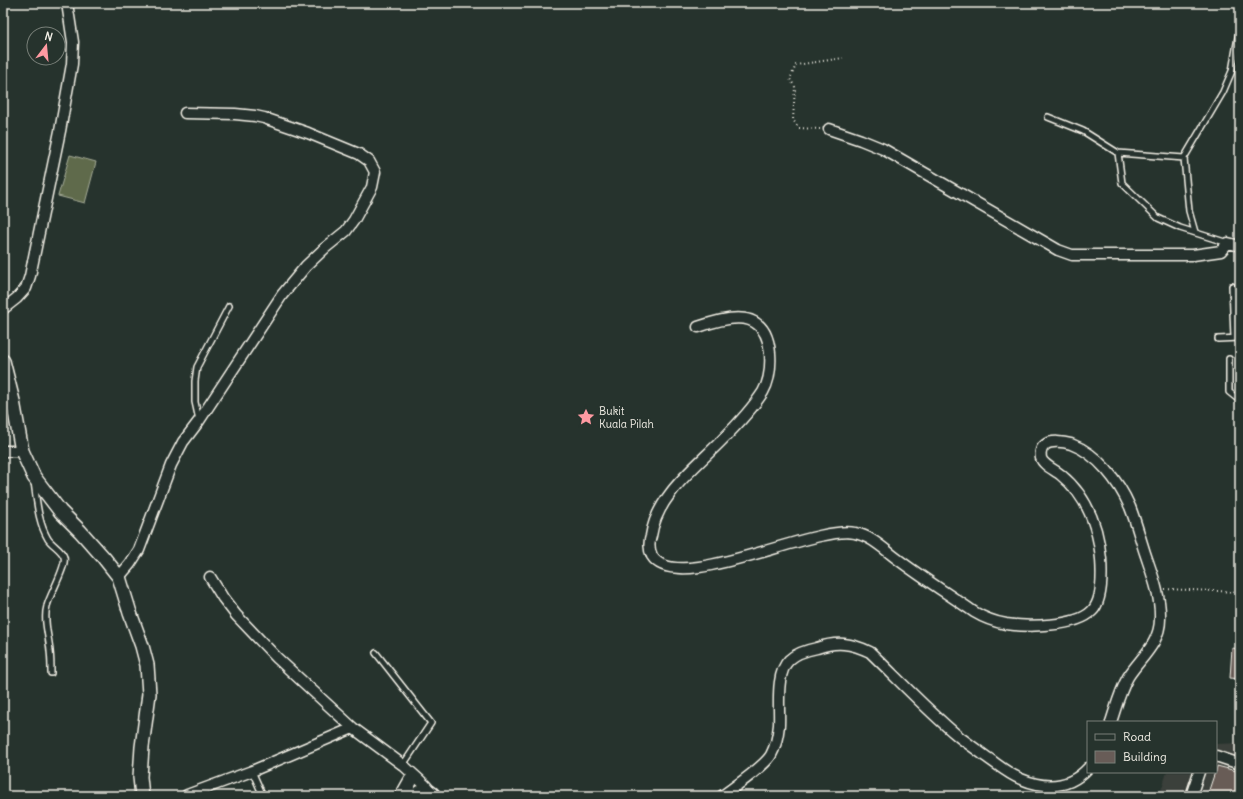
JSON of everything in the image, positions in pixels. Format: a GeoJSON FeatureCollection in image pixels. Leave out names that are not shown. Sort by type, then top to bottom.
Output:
{"type":"FeatureCollection","features":[{"type":"Feature","properties":{"kind":"street"},"geometry":{"type":"LineString","coordinates":[[3,309],[17,298],[26,288],[60,131],[72,64],[73,42],[68,3]]}},
{"type":"Feature","properties":{"kind":"street"},"geometry":{"type":"LineString","coordinates":[[119,577],[139,550],[171,465],[183,442],[199,421],[282,296],[306,266],[324,248],[346,231],[354,220],[372,187],[374,172],[369,161],[359,154],[308,133],[255,116],[185,113]]}},
{"type":"Feature","properties":{"kind":"street"},"geometry":{"type":"LineString","coordinates":[[829,130],[883,149],[1058,250],[1072,255],[1193,255],[1221,251],[1228,243],[1240,246]]}},
{"type":"Feature","properties":{"kind":"street"},"geometry":{"type":"LineString","coordinates":[[698,327],[714,321],[730,318],[746,319],[755,322],[763,329],[768,339],[771,366],[769,378],[764,390],[747,413],[724,439],[687,475],[670,495],[657,516],[651,533],[650,548],[652,555],[658,562],[667,567],[693,567],[737,559],[808,538],[855,532],[875,542],[916,573],[982,617],[1008,624],[1055,624],[1079,620],[1091,612],[1098,599],[1101,580],[1101,562],[1096,528],[1087,504],[1077,490],[1061,475],[1041,460],[1040,454],[1045,445],[1051,443],[1062,442],[1071,444],[1088,452],[1104,467],[1119,486],[1130,508],[1157,588],[1160,620],[1159,631],[1150,649],[1127,680],[1111,721]]}},
{"type":"Feature","properties":{"kind":"street"},"geometry":{"type":"LineString","coordinates":[[3,361],[13,401],[22,451],[34,477],[60,511],[100,553],[119,577],[144,652],[149,678],[149,694],[141,755],[140,777],[142,796]]}},
{"type":"Feature","properties":{"kind":"street"},"geometry":{"type":"LineString","coordinates":[[3,451],[22,451]]}},
{"type":"Feature","properties":{"kind":"street"},"geometry":{"type":"LineString","coordinates":[[210,577],[236,615],[267,647],[353,728],[403,765],[433,794]]}},
{"type":"Feature","properties":{"kind":"street"},"geometry":{"type":"LineString","coordinates":[[722,796],[762,765],[770,756],[776,742],[779,726],[780,677],[788,660],[798,654],[834,644],[848,644],[860,647],[870,652],[959,737],[1009,773],[1038,784],[1054,786],[1070,782],[1083,774],[1087,769]]}},
{"type":"Feature","properties":{"kind":"street"},"geometry":{"type":"LineString","coordinates":[[187,795],[252,771],[353,728]]}},
{"type":"Feature","properties":{"kind":"street"},"geometry":{"type":"LineString","coordinates":[[1217,756],[1240,764]]}},
{"type":"Feature","properties":{"kind":"street"},"geometry":{"type":"LineString","coordinates":[[403,765],[411,780],[415,795],[425,791],[433,794]]}},
{"type":"Feature","properties":{"kind":"street"},"geometry":{"type":"LineString","coordinates":[[1191,796],[1199,773]]}},
{"type":"Feature","properties":{"kind":"street"},"geometry":{"type":"LineString","coordinates":[[402,796],[411,780]]}},
{"type":"Feature","properties":{"kind":"lane"},"geometry":{"type":"LineString","coordinates":[[1195,232],[1189,211],[1184,158],[1223,92],[1232,71],[1240,26]]}},
{"type":"Feature","properties":{"kind":"lane"},"geometry":{"type":"LineString","coordinates":[[1048,117],[1083,131],[1118,153],[1184,158]]}},
{"type":"Feature","properties":{"kind":"lane"},"geometry":{"type":"LineString","coordinates":[[1118,153],[1122,183],[1158,218],[1180,228],[1228,243]]}},
{"type":"Feature","properties":{"kind":"lane"},"geometry":{"type":"LineString","coordinates":[[1232,286],[1234,338]]}},
{"type":"Feature","properties":{"kind":"lane"},"geometry":{"type":"LineString","coordinates":[[199,421],[194,402],[197,366],[229,306]]}},
{"type":"Feature","properties":{"kind":"lane"},"geometry":{"type":"LineString","coordinates":[[1218,339],[1240,338]]}},
{"type":"Feature","properties":{"kind":"lane"},"geometry":{"type":"LineString","coordinates":[[1229,359],[1229,392],[1240,400]]}},
{"type":"Feature","properties":{"kind":"lane"},"geometry":{"type":"LineString","coordinates":[[34,477],[37,508],[41,523],[49,539],[64,556],[64,563],[46,608],[51,673]]}},
{"type":"Feature","properties":{"kind":"lane"},"geometry":{"type":"LineString","coordinates":[[376,653],[431,724],[403,765]]}},
{"type":"Feature","properties":{"kind":"lane"},"geometry":{"type":"LineString","coordinates":[[252,771],[262,796]]}},
{"type":"Feature","properties":{"kind":"path"},"geometry":{"type":"LineString","coordinates":[[829,130],[799,128],[793,120],[795,87],[790,78],[796,65],[843,58]]}},
{"type":"Feature","properties":{"kind":"path"},"geometry":{"type":"LineString","coordinates":[[1164,589],[1240,592]]}},
{"type":"Feature","properties":{"kind":"shaded area"},"geometry":{"type":"Polygon","coordinates":[[[1240,743],[1240,796],[1163,796],[1160,794],[1167,773],[1217,773],[1217,744],[1240,743]]]}},
{"type":"Feature","properties":{"kind":"green space"},"geometry":{"type":"Polygon","coordinates":[[[70,155],[96,162],[85,203],[58,196],[70,155]]]}},
{"type":"Feature","properties":{"kind":"building"},"geometry":{"type":"Polygon","coordinates":[[[1232,648],[1240,649],[1240,679],[1230,678],[1232,648]]]}},
{"type":"Feature","properties":{"kind":"building"},"geometry":{"type":"Polygon","coordinates":[[[1217,766],[1240,772],[1240,784],[1236,796],[1207,796],[1215,773],[1217,773],[1217,766]]]}},
{"type":"Feature","properties":{"kind":"place","name":"Bukit Kuala Pilah"},"geometry":{"type":"Point","coordinates":[586,417]}}]}
